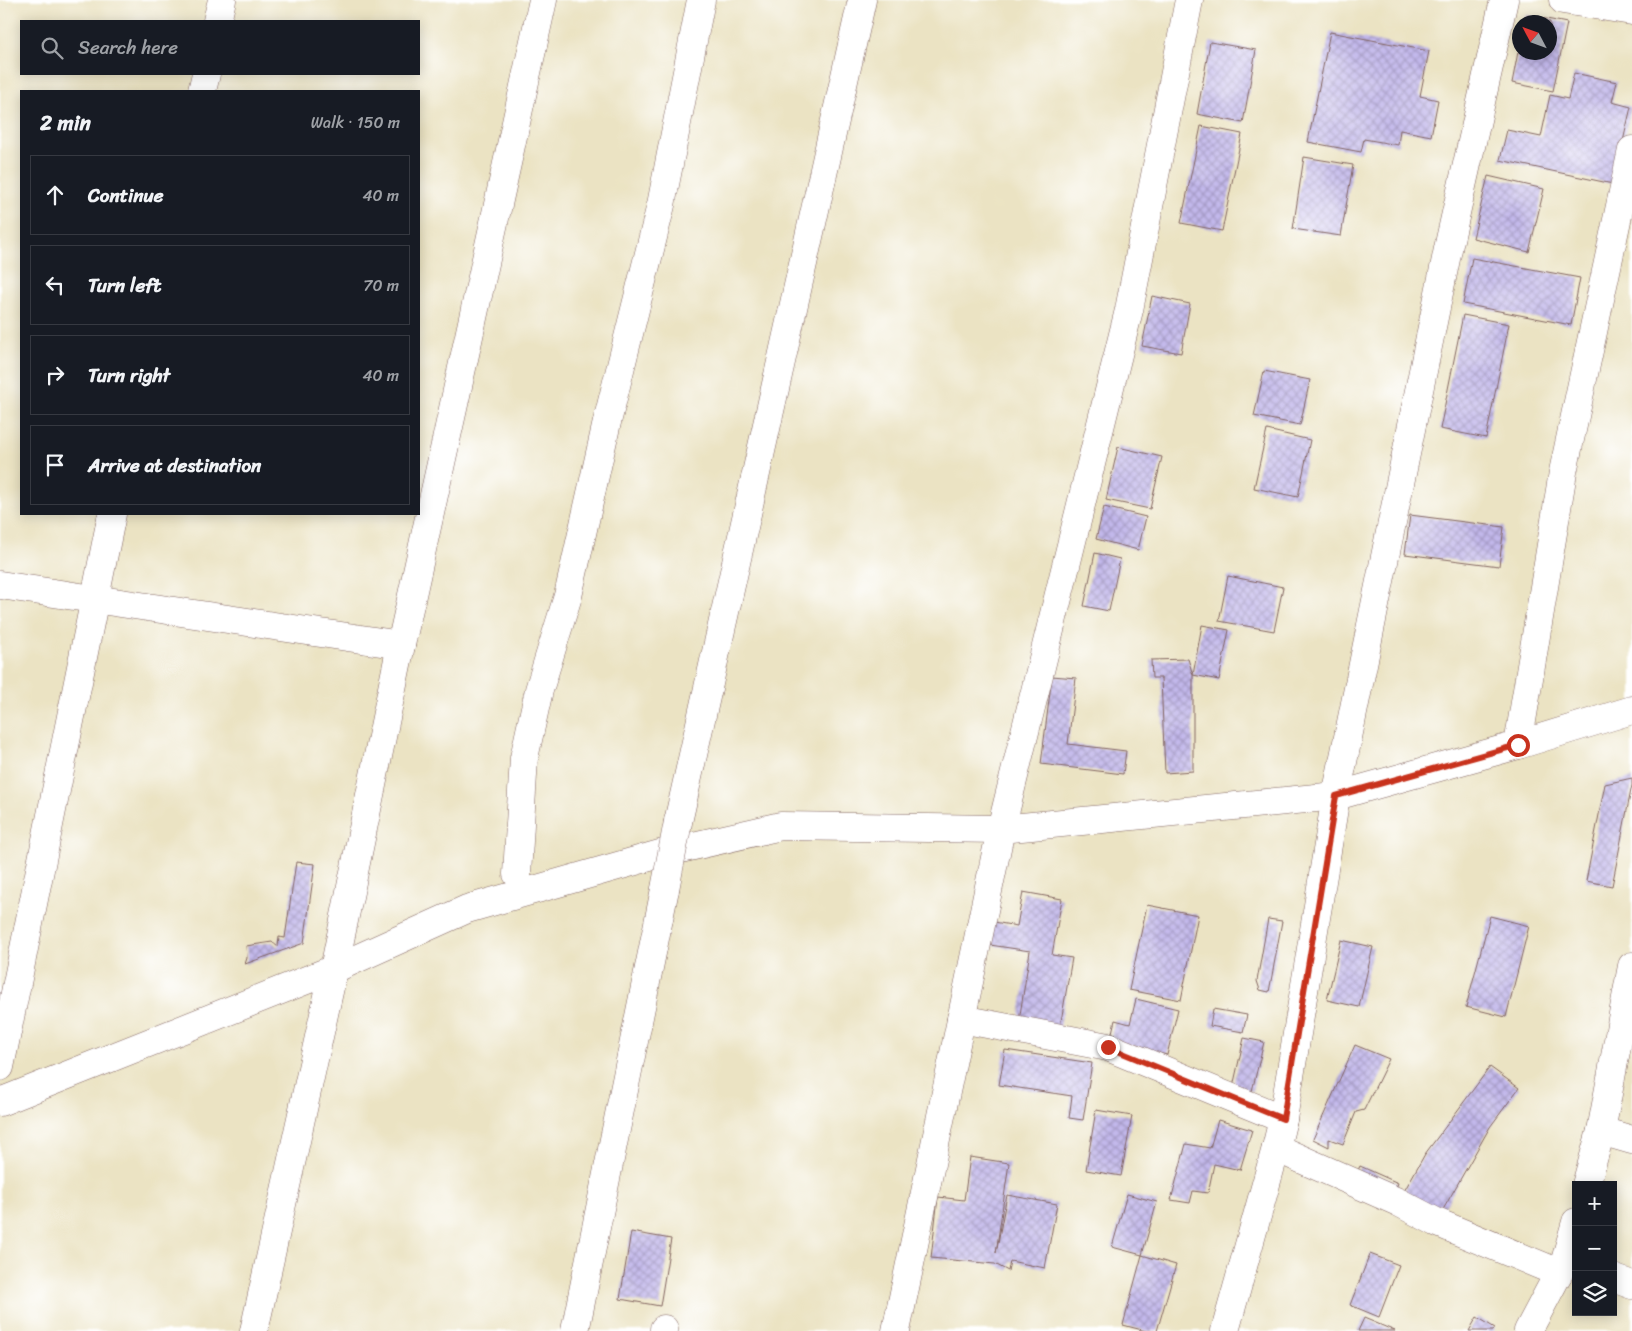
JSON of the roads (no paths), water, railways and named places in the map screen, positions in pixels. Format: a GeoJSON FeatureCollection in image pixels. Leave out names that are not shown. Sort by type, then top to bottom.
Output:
{"type":"FeatureCollection","features":[{"type":"Feature","properties":{"kind":"street"},"geometry":{"type":"LineString","coordinates":[[217,20],[222,0]]}},
{"type":"Feature","properties":{"kind":"street"},"geometry":{"type":"LineString","coordinates":[[254,1331],[334,969],[401,645],[543,0]]}},
{"type":"Feature","properties":{"kind":"street"},"geometry":{"type":"LineString","coordinates":[[517,874],[524,758],[539,690],[568,596],[607,422],[661,205],[701,0]]}},
{"type":"Feature","properties":{"kind":"street"},"geometry":{"type":"LineString","coordinates":[[575,1331],[678,822],[862,0]]}},
{"type":"Feature","properties":{"kind":"street"},"geometry":{"type":"LineString","coordinates":[[896,1331],[1000,829],[1129,310],[1189,0]]}},
{"type":"Feature","properties":{"kind":"street"},"geometry":{"type":"LineString","coordinates":[[1225,1331],[1283,1119],[1336,796],[1449,244],[1504,0]]}},
{"type":"Feature","properties":{"kind":"street"},"geometry":{"type":"LineString","coordinates":[[1563,0],[1632,11]]}},
{"type":"Feature","properties":{"kind":"street"},"geometry":{"type":"LineString","coordinates":[[202,90],[206,75]]}},
{"type":"Feature","properties":{"kind":"street"},"geometry":{"type":"LineString","coordinates":[[1518,745],[1562,472],[1632,150]]}},
{"type":"Feature","properties":{"kind":"street"},"geometry":{"type":"LineString","coordinates":[[0,1067],[112,515]]}},
{"type":"Feature","properties":{"kind":"street"},"geometry":{"type":"LineString","coordinates":[[0,585],[401,645]]}},
{"type":"Feature","properties":{"kind":"street"},"geometry":{"type":"LineString","coordinates":[[0,1102],[334,969],[467,909],[667,852],[781,826],[1000,829],[1336,796],[1518,745],[1632,710]]}},
{"type":"Feature","properties":{"kind":"street"},"geometry":{"type":"LineString","coordinates":[[1587,1181],[1600,1131],[1632,966]]}},
{"type":"Feature","properties":{"kind":"street"},"geometry":{"type":"LineString","coordinates":[[961,1019],[1108,1047],[1283,1119]]}},
{"type":"Feature","properties":{"kind":"street"},"geometry":{"type":"LineString","coordinates":[[1600,1131],[1632,1140]]}},
{"type":"Feature","properties":{"kind":"street"},"geometry":{"type":"LineString","coordinates":[[1276,1148],[1398,1202],[1436,1222],[1567,1266]]}},
{"type":"Feature","properties":{"kind":"street"},"geometry":{"type":"LineString","coordinates":[[1528,1331],[1567,1266],[1575,1226]]}},
{"type":"Feature","properties":{"kind":"street"},"geometry":{"type":"LineString","coordinates":[[1617,1279],[1632,1285]]}}]}
